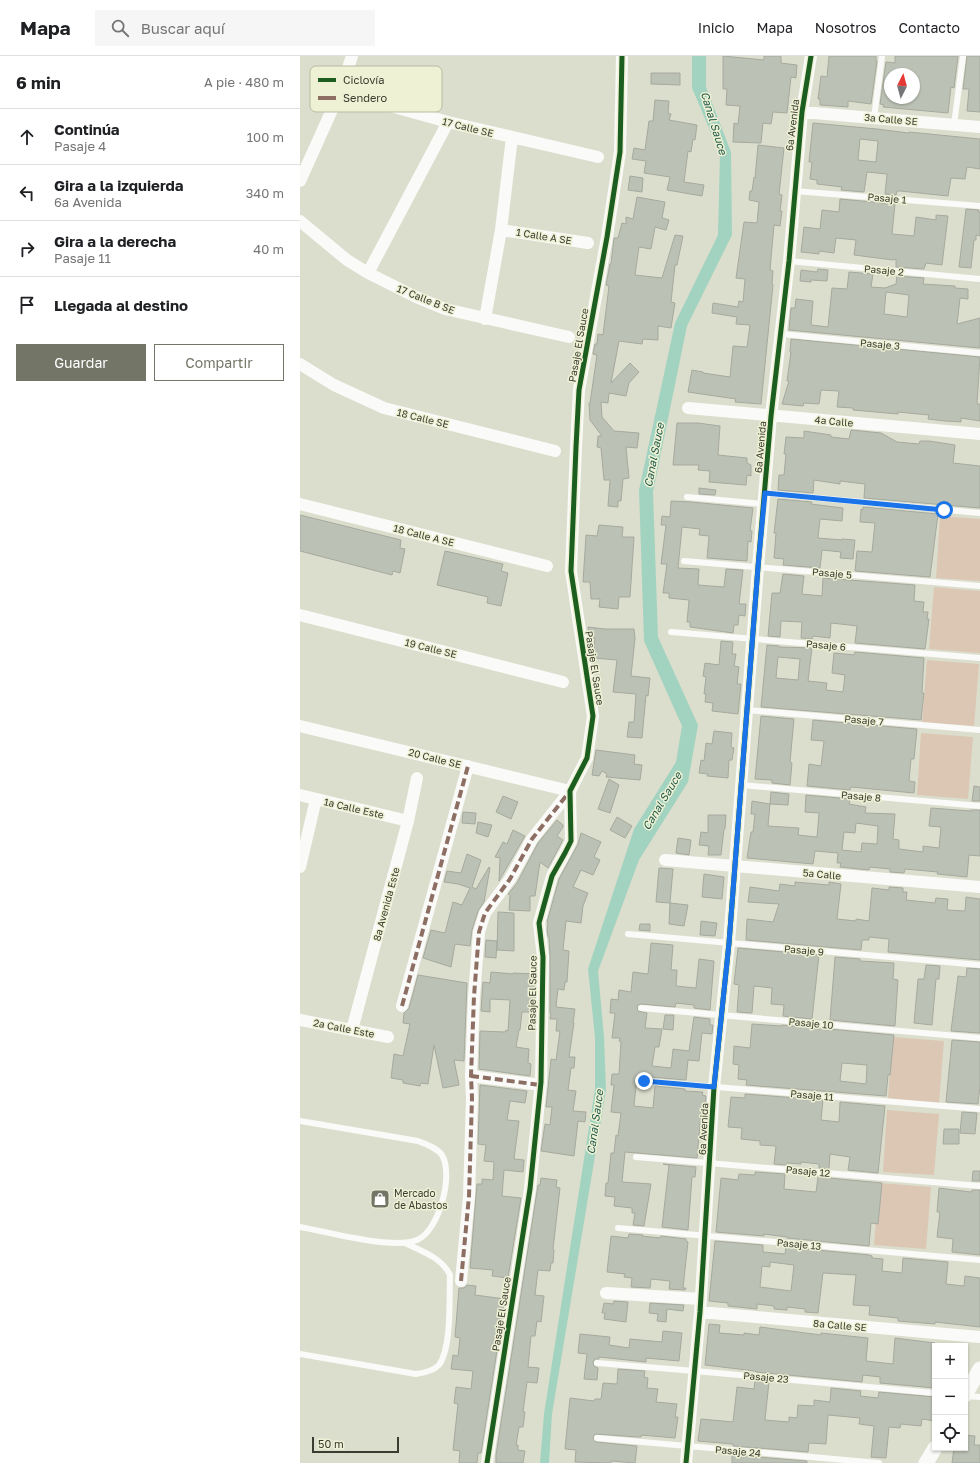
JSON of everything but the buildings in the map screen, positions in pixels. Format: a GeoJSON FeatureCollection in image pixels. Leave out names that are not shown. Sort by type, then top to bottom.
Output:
{"type":"FeatureCollection","features":[{"type":"Feature","properties":{"kind":"street"},"geometry":{"type":"LineString","coordinates":[[349,66],[352,56]]}},
{"type":"Feature","properties":{"kind":"street","name":"Pasaje El Sauce"},"geometry":{"type":"LineString","coordinates":[[486,1463],[530,1189],[541,1085],[543,957],[539,923],[552,876],[566,854],[570,841],[570,791],[587,758],[593,716],[571,571],[579,390],[607,237],[620,152],[622,56]]}},
{"type":"Feature","properties":{"kind":"street","name":"6a Avenida"},"geometry":{"type":"LineString","coordinates":[[686,1463],[701,1299],[714,1087],[729,943],[771,416],[789,261],[802,112],[811,56]]}},
{"type":"Feature","properties":{"kind":"street"},"geometry":{"type":"LineString","coordinates":[[300,181],[331,112]]}},
{"type":"Feature","properties":{"kind":"street","name":"17 Calle SE"},"geometry":{"type":"LineString","coordinates":[[412,112],[448,122],[598,157]]}},
{"type":"Feature","properties":{"kind":"street","name":"3a Calle SE"},"geometry":{"type":"LineString","coordinates":[[802,112],[980,127]]}},
{"type":"Feature","properties":{"kind":"street"},"geometry":{"type":"LineString","coordinates":[[368,273],[448,122]]}},
{"type":"Feature","properties":{"kind":"street"},"geometry":{"type":"LineString","coordinates":[[485,319],[501,230],[512,137]]}},
{"type":"Feature","properties":{"kind":"street","name":"17 Calle B SE"},"geometry":{"type":"LineString","coordinates":[[300,220],[346,260],[368,273],[416,297],[445,309],[570,337]]}},
{"type":"Feature","properties":{"kind":"street","name":"1 Calle A SE"},"geometry":{"type":"LineString","coordinates":[[501,230],[588,243]]}},
{"type":"Feature","properties":{"kind":"street","name":"18 Calle SE"},"geometry":{"type":"LineString","coordinates":[[302,370],[384,408],[555,451]]}},
{"type":"Feature","properties":{"kind":"street","name":"4a Calle"},"geometry":{"type":"LineString","coordinates":[[688,408],[980,434]]}},
{"type":"Feature","properties":{"kind":"street","name":"18 Calle A SE"},"geometry":{"type":"LineString","coordinates":[[300,504],[547,566]]}},
{"type":"Feature","properties":{"kind":"street","name":"19 Calle SE"},"geometry":{"type":"LineString","coordinates":[[300,615],[563,682]]}},
{"type":"Feature","properties":{"kind":"street","name":"20 Calle SE"},"geometry":{"type":"LineString","coordinates":[[300,726],[570,791]]}},
{"type":"Feature","properties":{"kind":"street"},"geometry":{"type":"LineString","coordinates":[[402,1006],[468,766]]}},
{"type":"Feature","properties":{"kind":"street","name":"8a Avenida Este"},"geometry":{"type":"LineString","coordinates":[[352,1030],[408,820],[417,778]]}},
{"type":"Feature","properties":{"kind":"street"},"geometry":{"type":"LineString","coordinates":[[461,1281],[469,1196],[474,996],[480,932],[485,913],[510,879],[532,839],[570,791]]}},
{"type":"Feature","properties":{"kind":"street","name":"1a Calle Este"},"geometry":{"type":"LineString","coordinates":[[300,795],[408,820]]}},
{"type":"Feature","properties":{"kind":"street"},"geometry":{"type":"LineString","coordinates":[[300,867],[316,799]]}},
{"type":"Feature","properties":{"kind":"street","name":"5a Calle"},"geometry":{"type":"LineString","coordinates":[[665,860],[980,887]]}},
{"type":"Feature","properties":{"kind":"street","name":"2a Calle Este"},"geometry":{"type":"LineString","coordinates":[[300,1020],[388,1037]]}},
{"type":"Feature","properties":{"kind":"street"},"geometry":{"type":"LineString","coordinates":[[471,1076],[541,1085]]}},
{"type":"Feature","properties":{"kind":"street"},"geometry":{"type":"LineString","coordinates":[[606,1293],[701,1299]]}},
{"type":"Feature","properties":{"kind":"street","name":"8a Calle SE"},"geometry":{"type":"LineString","coordinates":[[700,1312],[980,1338]]}},
{"type":"Feature","properties":{"kind":"street"},"geometry":{"type":"LineString","coordinates":[[968,1390],[980,1369]]}},
{"type":"Feature","properties":{"kind":"street"},"geometry":{"type":"LineString","coordinates":[[926,1463],[933,1451]]}},
{"type":"Feature","properties":{"kind":"lane"},"geometry":{"type":"LineString","coordinates":[[874,118],[882,56]]}},
{"type":"Feature","properties":{"kind":"lane"},"geometry":{"type":"LineString","coordinates":[[954,125],[963,56]]}},
{"type":"Feature","properties":{"kind":"lane","name":"Pasaje 1"},"geometry":{"type":"LineString","coordinates":[[794,191],[980,206]]}},
{"type":"Feature","properties":{"kind":"lane","name":"Pasaje 2"},"geometry":{"type":"LineString","coordinates":[[789,261],[980,279]]}},
{"type":"Feature","properties":{"kind":"lane","name":"Pasaje 3"},"geometry":{"type":"LineString","coordinates":[[781,334],[980,353]]}},
{"type":"Feature","properties":{"kind":"lane"},"geometry":{"type":"LineString","coordinates":[[687,497],[764,498],[980,513]]}},
{"type":"Feature","properties":{"kind":"lane","name":"Pasaje 5"},"geometry":{"type":"LineString","coordinates":[[684,561],[980,586]]}},
{"type":"Feature","properties":{"kind":"lane","name":"Pasaje 6"},"geometry":{"type":"LineString","coordinates":[[671,632],[980,658]]}},
{"type":"Feature","properties":{"kind":"lane","name":"Pasaje 7"},"geometry":{"type":"LineString","coordinates":[[747,710],[980,730]]}},
{"type":"Feature","properties":{"kind":"lane","name":"Pasaje 8"},"geometry":{"type":"LineString","coordinates":[[741,785],[980,806]]}},
{"type":"Feature","properties":{"kind":"lane","name":"Pasaje 9"},"geometry":{"type":"LineString","coordinates":[[628,934],[980,965]]}},
{"type":"Feature","properties":{"kind":"lane","name":"Pasaje 10"},"geometry":{"type":"LineString","coordinates":[[641,1008],[980,1038]]}},
{"type":"Feature","properties":{"kind":"lane","name":"Pasaje 11"},"geometry":{"type":"LineString","coordinates":[[644,1081],[980,1109]]}},
{"type":"Feature","properties":{"kind":"lane"},"geometry":{"type":"LineString","coordinates":[[300,1121],[418,1141],[432,1147],[442,1155],[446,1181],[440,1211],[429,1232],[418,1240],[405,1243],[386,1243],[300,1227]]}},
{"type":"Feature","properties":{"kind":"lane","name":"Pasaje 12"},"geometry":{"type":"LineString","coordinates":[[636,1157],[710,1162],[980,1186]]}},
{"type":"Feature","properties":{"kind":"lane","name":"Pasaje 13"},"geometry":{"type":"LineString","coordinates":[[618,1228],[980,1260]]}},
{"type":"Feature","properties":{"kind":"lane"},"geometry":{"type":"LineString","coordinates":[[300,1354],[416,1374],[428,1372],[438,1365],[444,1354],[448,1337],[450,1275],[447,1268],[441,1262],[405,1243]]}},
{"type":"Feature","properties":{"kind":"lane","name":"Pasaje 23"},"geometry":{"type":"LineString","coordinates":[[597,1363],[932,1393]]}},
{"type":"Feature","properties":{"kind":"lane"},"geometry":{"type":"LineString","coordinates":[[968,1395],[980,1397]]}},
{"type":"Feature","properties":{"kind":"lane","name":"Pasaje 24"},"geometry":{"type":"LineString","coordinates":[[597,1438],[879,1463]]}},
{"type":"Feature","properties":{"kind":"shaded area"},"geometry":{"type":"Polygon","coordinates":[[[940,516],[980,519],[980,581],[936,578],[940,516]]]}},
{"type":"Feature","properties":{"kind":"shaded area"},"geometry":{"type":"Polygon","coordinates":[[[934,587],[980,591],[980,653],[929,649],[934,587]]]}},
{"type":"Feature","properties":{"kind":"shaded area"},"geometry":{"type":"Polygon","coordinates":[[[927,660],[979,664],[974,726],[922,722],[927,660]]]}},
{"type":"Feature","properties":{"kind":"shaded area"},"geometry":{"type":"Polygon","coordinates":[[[921,733],[973,737],[968,799],[917,795],[921,733]]]}},
{"type":"Feature","properties":{"kind":"shaded area"},"geometry":{"type":"Polygon","coordinates":[[[892,1037],[944,1041],[939,1103],[888,1099],[892,1037]]]}},
{"type":"Feature","properties":{"kind":"shaded area"},"geometry":{"type":"Polygon","coordinates":[[[887,1110],[939,1114],[934,1175],[883,1172],[887,1110]]]}},
{"type":"Feature","properties":{"kind":"shaded area"},"geometry":{"type":"Polygon","coordinates":[[[879,1183],[931,1187],[926,1249],[874,1245],[879,1183]]]}},
{"type":"Feature","properties":{"kind":"water","name":"Canal Sauce"},"geometry":{"type":"Polygon","coordinates":[[[692,56],[706,56],[706,87],[731,152],[732,235],[687,326],[653,492],[658,637],[698,725],[688,782],[639,860],[598,971],[604,1037],[606,1090],[552,1414],[549,1463],[540,1463],[544,1414],[595,1089],[595,1038],[588,969],[634,829],[676,762],[682,726],[644,641],[639,490],[675,323],[718,235],[720,154],[692,88],[692,56]]]}},
{"type":"Feature","properties":{"kind":"marked path"},"geometry":{"type":"LineString","coordinates":[[402,1006],[468,766]]}},
{"type":"Feature","properties":{"kind":"marked path"},"geometry":{"type":"LineString","coordinates":[[461,1281],[469,1196],[474,996],[479,932],[485,913],[510,879],[532,839],[570,791]]}},
{"type":"Feature","properties":{"kind":"marked path"},"geometry":{"type":"LineString","coordinates":[[471,1076],[541,1085]]}},
{"type":"Feature","properties":{"kind":"cycle path"},"geometry":{"type":"LineString","coordinates":[[487,1463],[530,1189],[541,1082],[543,957],[539,923],[552,876],[571,841],[570,791],[587,758],[593,716],[571,571],[576,447],[579,390],[607,237],[620,152],[622,56]]}},
{"type":"Feature","properties":{"kind":"cycle path"},"geometry":{"type":"LineString","coordinates":[[686,1463],[700,1312],[714,1087],[729,943],[771,416],[789,261],[802,112],[811,56]]}},
{"type":"Feature","properties":{"kind":"place","name":"Mercado de Abastos"},"geometry":{"type":"Point","coordinates":[380,1199]}},
{"type":"Feature","properties":{"kind":"route"},"geometry":{"type":"LineString","coordinates":[[644,1081],[714,1087],[729,943],[765,493],[944,510]]}}]}
